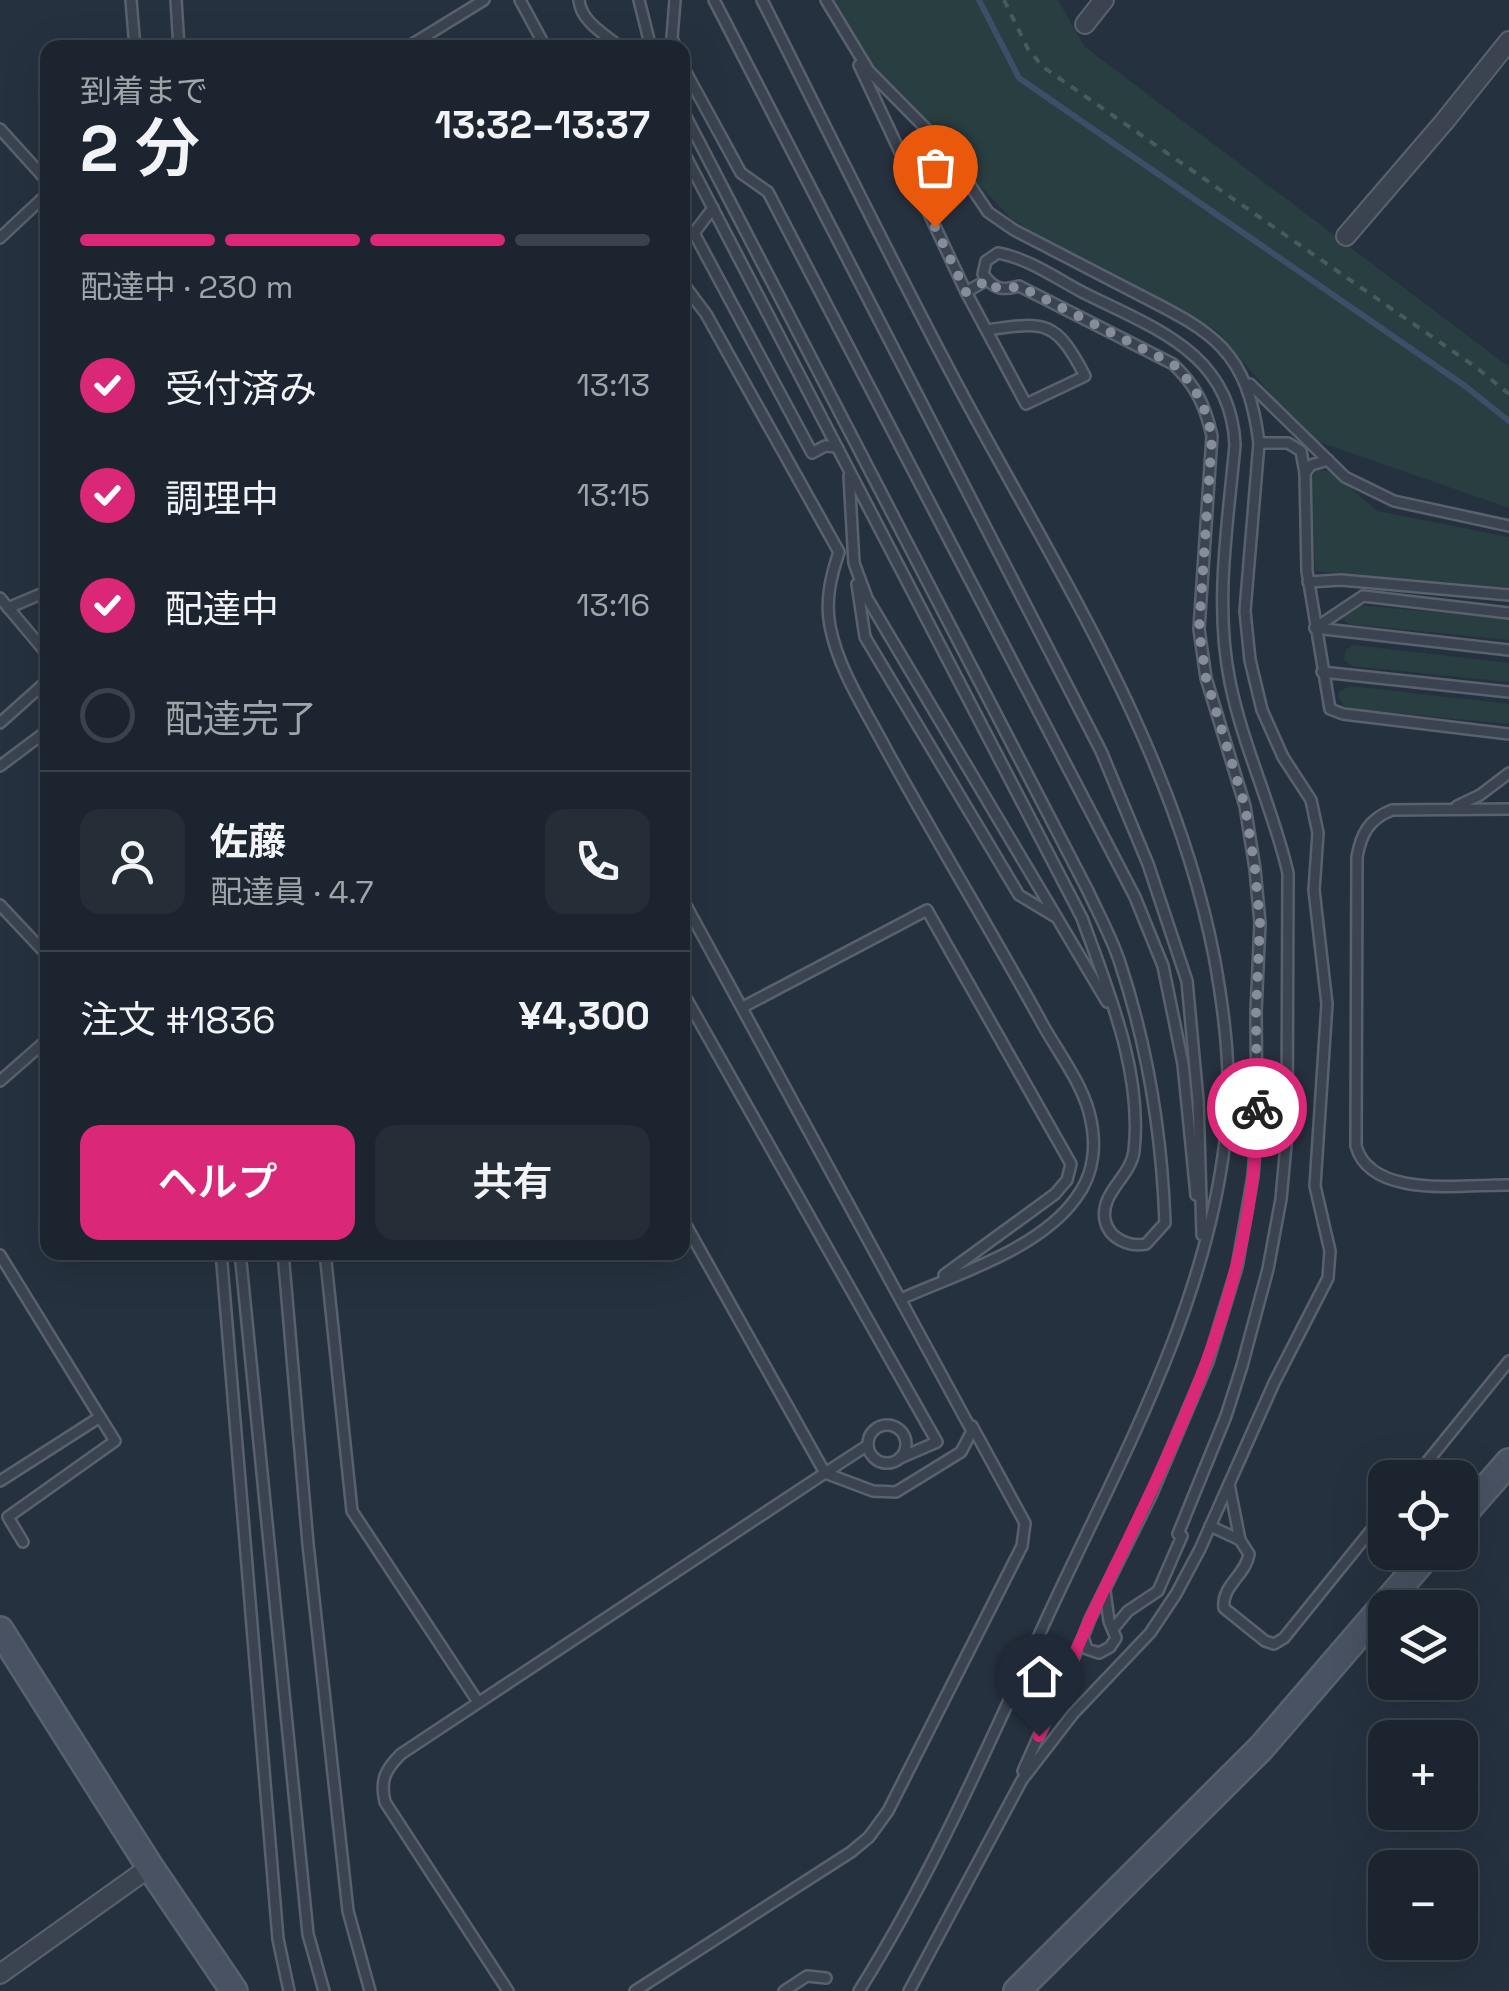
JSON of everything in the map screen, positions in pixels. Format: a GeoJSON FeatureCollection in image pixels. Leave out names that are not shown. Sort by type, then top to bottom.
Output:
{"type":"FeatureCollection","features":[{"type":"Feature","properties":{"kind":"street"},"geometry":{"type":"LineString","coordinates":[[1085,24],[1104,0]]}},
{"type":"Feature","properties":{"kind":"street"},"geometry":{"type":"LineString","coordinates":[[1346,236],[1509,41]]}},
{"type":"Feature","properties":{"kind":"street"},"geometry":{"type":"LineString","coordinates":[[1478,1497],[1509,1462]]}},
{"type":"Feature","properties":{"kind":"street"},"geometry":{"type":"LineString","coordinates":[[1017,1991],[1261,1748],[1414,1570]]}},
{"type":"Feature","properties":{"kind":"street"},"geometry":{"type":"LineString","coordinates":[[0,1630],[150,1867],[234,1991]]}},
{"type":"Feature","properties":{"kind":"street"},"geometry":{"type":"LineString","coordinates":[[0,1974],[150,1867]]}},
{"type":"Feature","properties":{"kind":"lane"},"geometry":{"type":"LineString","coordinates":[[131,0],[134,40]]}},
{"type":"Feature","properties":{"kind":"lane"},"geometry":{"type":"LineString","coordinates":[[176,0],[179,40]]}},
{"type":"Feature","properties":{"kind":"lane"},"geometry":{"type":"LineString","coordinates":[[419,40],[484,0]]}},
{"type":"Feature","properties":{"kind":"lane"},"geometry":{"type":"LineString","coordinates":[[520,0],[542,40]]}},
{"type":"Feature","properties":{"kind":"lane"},"geometry":{"type":"LineString","coordinates":[[579,0],[588,22],[611,40]]}},
{"type":"Feature","properties":{"kind":"lane"},"geometry":{"type":"LineString","coordinates":[[639,0],[650,40]]}},
{"type":"Feature","properties":{"kind":"lane"},"geometry":{"type":"LineString","coordinates":[[673,40],[675,0]]}},
{"type":"Feature","properties":{"kind":"lane"},"geometry":{"type":"LineString","coordinates":[[714,0],[1101,751],[1148,864],[1187,981],[1198,1100],[1203,1252]]}},
{"type":"Feature","properties":{"kind":"lane"},"geometry":{"type":"LineString","coordinates":[[762,0],[952,374],[1102,645],[1178,820],[1204,904],[1222,1000],[1227,1060],[1226,1139],[1203,1252],[1175,1338],[1142,1420],[960,1806],[898,1928],[859,1991]]}},
{"type":"Feature","properties":{"kind":"lane"},"geometry":{"type":"LineString","coordinates":[[826,0],[868,71],[946,149],[988,212],[1014,230],[1197,324],[1223,347],[1244,378],[1346,477],[1394,501],[1509,526]]}},
{"type":"Feature","properties":{"kind":"lane"},"geometry":{"type":"LineString","coordinates":[[848,39],[966,292],[1026,404],[1085,376],[1070,346],[1052,329],[1019,325],[987,330]]}},
{"type":"Feature","properties":{"kind":"lane"},"geometry":{"type":"LineString","coordinates":[[690,79],[741,173],[768,192],[1135,897],[1162,966],[1183,1064],[1203,1252]]}},
{"type":"Feature","properties":{"kind":"lane"},"geometry":{"type":"LineString","coordinates":[[690,123],[1088,891],[1119,959],[1142,1040],[1165,1208],[1165,1223],[1146,1244],[1132,1246],[1117,1238],[1106,1224],[1104,1205],[1134,1157],[1136,1121],[1116,1018],[1082,918],[690,164]]}},
{"type":"Feature","properties":{"kind":"lane"},"geometry":{"type":"LineString","coordinates":[[0,129],[40,173]]}},
{"type":"Feature","properties":{"kind":"lane"},"geometry":{"type":"LineString","coordinates":[[904,162],[930,134]]}},
{"type":"Feature","properties":{"kind":"lane"},"geometry":{"type":"LineString","coordinates":[[0,238],[40,200]]}},
{"type":"Feature","properties":{"kind":"lane"},"geometry":{"type":"LineString","coordinates":[[713,208],[694,233],[812,454],[824,446],[837,447]]}},
{"type":"Feature","properties":{"kind":"lane"},"geometry":{"type":"LineString","coordinates":[[994,1834],[1186,1420],[1237,1268],[1247,1220],[1257,1124],[1259,905],[1245,806],[1206,678],[1199,630],[1212,436],[1206,408],[1192,382],[1173,364],[1019,286],[1004,290],[992,286],[982,274],[986,261],[998,253],[1032,266],[1178,341],[1214,376],[1227,400],[1234,423],[1234,445],[1222,606],[1226,656],[1230,684],[1288,873],[1287,1134],[1268,1268],[1226,1416],[1178,1534],[1182,1536],[1158,1591],[1128,1611],[1113,1629]]}},
{"type":"Feature","properties":{"kind":"lane"},"geometry":{"type":"LineString","coordinates":[[966,292],[988,280]]}},
{"type":"Feature","properties":{"kind":"lane"},"geometry":{"type":"LineString","coordinates":[[690,293],[706,314],[840,552],[828,598],[830,627],[854,690],[934,839],[1014,970],[1088,1107],[1094,1148],[1090,1174],[1066,1211],[1012,1250],[901,1299]]}},
{"type":"Feature","properties":{"kind":"lane"},"geometry":{"type":"LineString","coordinates":[[909,1991],[1022,1780],[1048,1744],[1150,1633],[1176,1594],[1295,1338],[1328,1278],[1330,1250],[1315,1186],[1327,1004],[1314,890],[1318,833],[1312,800],[1283,758],[1262,710],[1250,660],[1246,612],[1259,443],[1244,378]]}},
{"type":"Feature","properties":{"kind":"lane"},"geometry":{"type":"LineString","coordinates":[[1259,443],[1288,443],[1301,451],[1308,582],[1330,709],[1343,714],[1509,734]]}},
{"type":"Feature","properties":{"kind":"lane"},"geometry":{"type":"LineString","coordinates":[[1305,473],[1311,466],[1328,460]]}},
{"type":"Feature","properties":{"kind":"lane"},"geometry":{"type":"LineString","coordinates":[[848,469],[854,563],[865,636],[1019,895],[1056,917]]}},
{"type":"Feature","properties":{"kind":"lane"},"geometry":{"type":"LineString","coordinates":[[854,563],[867,598],[1116,1018]]}},
{"type":"Feature","properties":{"kind":"lane"},"geometry":{"type":"LineString","coordinates":[[1308,582],[1340,580],[1509,595]]}},
{"type":"Feature","properties":{"kind":"lane"},"geometry":{"type":"LineString","coordinates":[[8,608],[40,594]]}},
{"type":"Feature","properties":{"kind":"lane"},"geometry":{"type":"LineString","coordinates":[[1316,628],[1363,596],[1509,612]]}},
{"type":"Feature","properties":{"kind":"lane"},"geometry":{"type":"LineString","coordinates":[[0,598],[40,646]]}},
{"type":"Feature","properties":{"kind":"lane"},"geometry":{"type":"LineString","coordinates":[[1316,628],[1509,650]]}},
{"type":"Feature","properties":{"kind":"lane"},"geometry":{"type":"LineString","coordinates":[[1322,672],[1509,692]]}},
{"type":"Feature","properties":{"kind":"lane"},"geometry":{"type":"LineString","coordinates":[[0,723],[40,687]]}},
{"type":"Feature","properties":{"kind":"lane"},"geometry":{"type":"LineString","coordinates":[[0,766],[40,736]]}},
{"type":"Feature","properties":{"kind":"lane"},"geometry":{"type":"LineString","coordinates":[[1450,808],[1466,803],[1509,773]]}},
{"type":"Feature","properties":{"kind":"lane"},"geometry":{"type":"LineString","coordinates":[[1509,809],[1392,810],[1379,815],[1360,838],[1356,1146],[1366,1166],[1397,1184],[1509,1184]]}},
{"type":"Feature","properties":{"kind":"lane"},"geometry":{"type":"LineString","coordinates":[[0,905],[40,948]]}},
{"type":"Feature","properties":{"kind":"lane"},"geometry":{"type":"LineString","coordinates":[[743,1008],[927,910],[1070,1164],[1067,1180],[1056,1194],[928,1287]]}},
{"type":"Feature","properties":{"kind":"lane"},"geometry":{"type":"LineString","coordinates":[[635,1991],[851,1852],[868,1837],[888,1811],[1022,1546],[1024,1524],[690,912]]}},
{"type":"Feature","properties":{"kind":"lane"},"geometry":{"type":"LineString","coordinates":[[690,1005],[937,1442],[882,1462],[872,1456],[868,1446]]}},
{"type":"Feature","properties":{"kind":"lane"},"geometry":{"type":"LineString","coordinates":[[0,1081],[40,1046]]}},
{"type":"Feature","properties":{"kind":"lane"},"geometry":{"type":"LineString","coordinates":[[690,1232],[824,1473],[873,1491],[896,1492],[961,1452],[972,1431],[969,1419]]}},
{"type":"Feature","properties":{"kind":"lane"},"geometry":{"type":"LineString","coordinates":[[0,1255],[116,1441],[8,1517],[23,1542]]}},
{"type":"Feature","properties":{"kind":"lane"},"geometry":{"type":"LineString","coordinates":[[222,1260],[278,1939],[289,1991]]}},
{"type":"Feature","properties":{"kind":"lane"},"geometry":{"type":"LineString","coordinates":[[243,1260],[308,1934],[324,1991]]}},
{"type":"Feature","properties":{"kind":"lane"},"geometry":{"type":"LineString","coordinates":[[284,1260],[308,1544],[348,1911],[370,1991]]}},
{"type":"Feature","properties":{"kind":"lane"},"geometry":{"type":"LineString","coordinates":[[326,1260],[352,1511],[478,1702]]}},
{"type":"Feature","properties":{"kind":"lane"},"geometry":{"type":"LineString","coordinates":[[1429,1460],[1509,1361]]}},
{"type":"Feature","properties":{"kind":"lane"},"geometry":{"type":"LineString","coordinates":[[0,1480],[100,1417]]}},
{"type":"Feature","properties":{"kind":"lane"},"geometry":{"type":"LineString","coordinates":[[508,1991],[384,1802],[381,1784],[386,1769],[400,1754],[868,1446],[877,1428],[895,1426],[906,1441],[900,1458]]}},
{"type":"Feature","properties":{"kind":"lane"},"geometry":{"type":"LineString","coordinates":[[1229,1484],[1240,1540]]}},
{"type":"Feature","properties":{"kind":"lane"},"geometry":{"type":"LineString","coordinates":[[1210,1526],[1247,1547],[1248,1564],[1225,1592],[1224,1608],[1274,1644],[1284,1638],[1368,1534]]}},
{"type":"Feature","properties":{"kind":"lane"},"geometry":{"type":"LineString","coordinates":[[1084,1637],[1088,1649],[1099,1653],[1116,1638],[1105,1590]]}},
{"type":"Feature","properties":{"kind":"lane"},"geometry":{"type":"LineString","coordinates":[[784,1991],[807,1976],[826,1978]]}},
{"type":"Feature","properties":{"kind":"path"},"geometry":{"type":"LineString","coordinates":[[1004,0],[1028,49],[1043,68],[1509,394]]}},
{"type":"Feature","properties":{"kind":"green space"},"geometry":{"type":"Polygon","coordinates":[[[832,0],[1058,0],[1085,47],[1509,367],[1509,508],[1308,438],[1216,330],[1011,219],[868,64],[832,0]]]}},
{"type":"Feature","properties":{"kind":"green space"},"geometry":{"type":"Polygon","coordinates":[[[1317,470],[1331,471],[1377,511],[1509,537],[1509,590],[1315,571],[1311,479],[1317,470]]]}},
{"type":"Feature","properties":{"kind":"green space"},"geometry":{"type":"Polygon","coordinates":[[[1359,605],[1509,619],[1509,640],[1349,624],[1342,619],[1345,612],[1359,605]]]}},
{"type":"Feature","properties":{"kind":"green space"},"geometry":{"type":"Polygon","coordinates":[[[1353,645],[1509,663],[1509,682],[1352,666],[1344,660],[1346,650],[1353,645]]]}},
{"type":"Feature","properties":{"kind":"green space"},"geometry":{"type":"Polygon","coordinates":[[[1351,686],[1509,704],[1509,724],[1345,708],[1338,696],[1351,686]]]}},
{"type":"Feature","properties":{"kind":"waterway"},"geometry":{"type":"LineString","coordinates":[[979,0],[1019,78],[1465,386],[1509,421]]}},
{"type":"Feature","properties":{"kind":"way so far"},"geometry":{"type":"LineString","coordinates":[[935,227],[966,292],[988,280],[1004,290],[1019,286],[1173,364],[1192,382],[1206,408],[1212,436],[1199,630],[1206,678],[1245,806],[1255,869],[1260,923],[1257,1108]]}},
{"type":"Feature","properties":{"kind":"route"},"geometry":{"type":"LineString","coordinates":[[1039,1736],[1090,1619],[1186,1420],[1208,1362],[1237,1268],[1247,1220],[1257,1108]]}}]}
